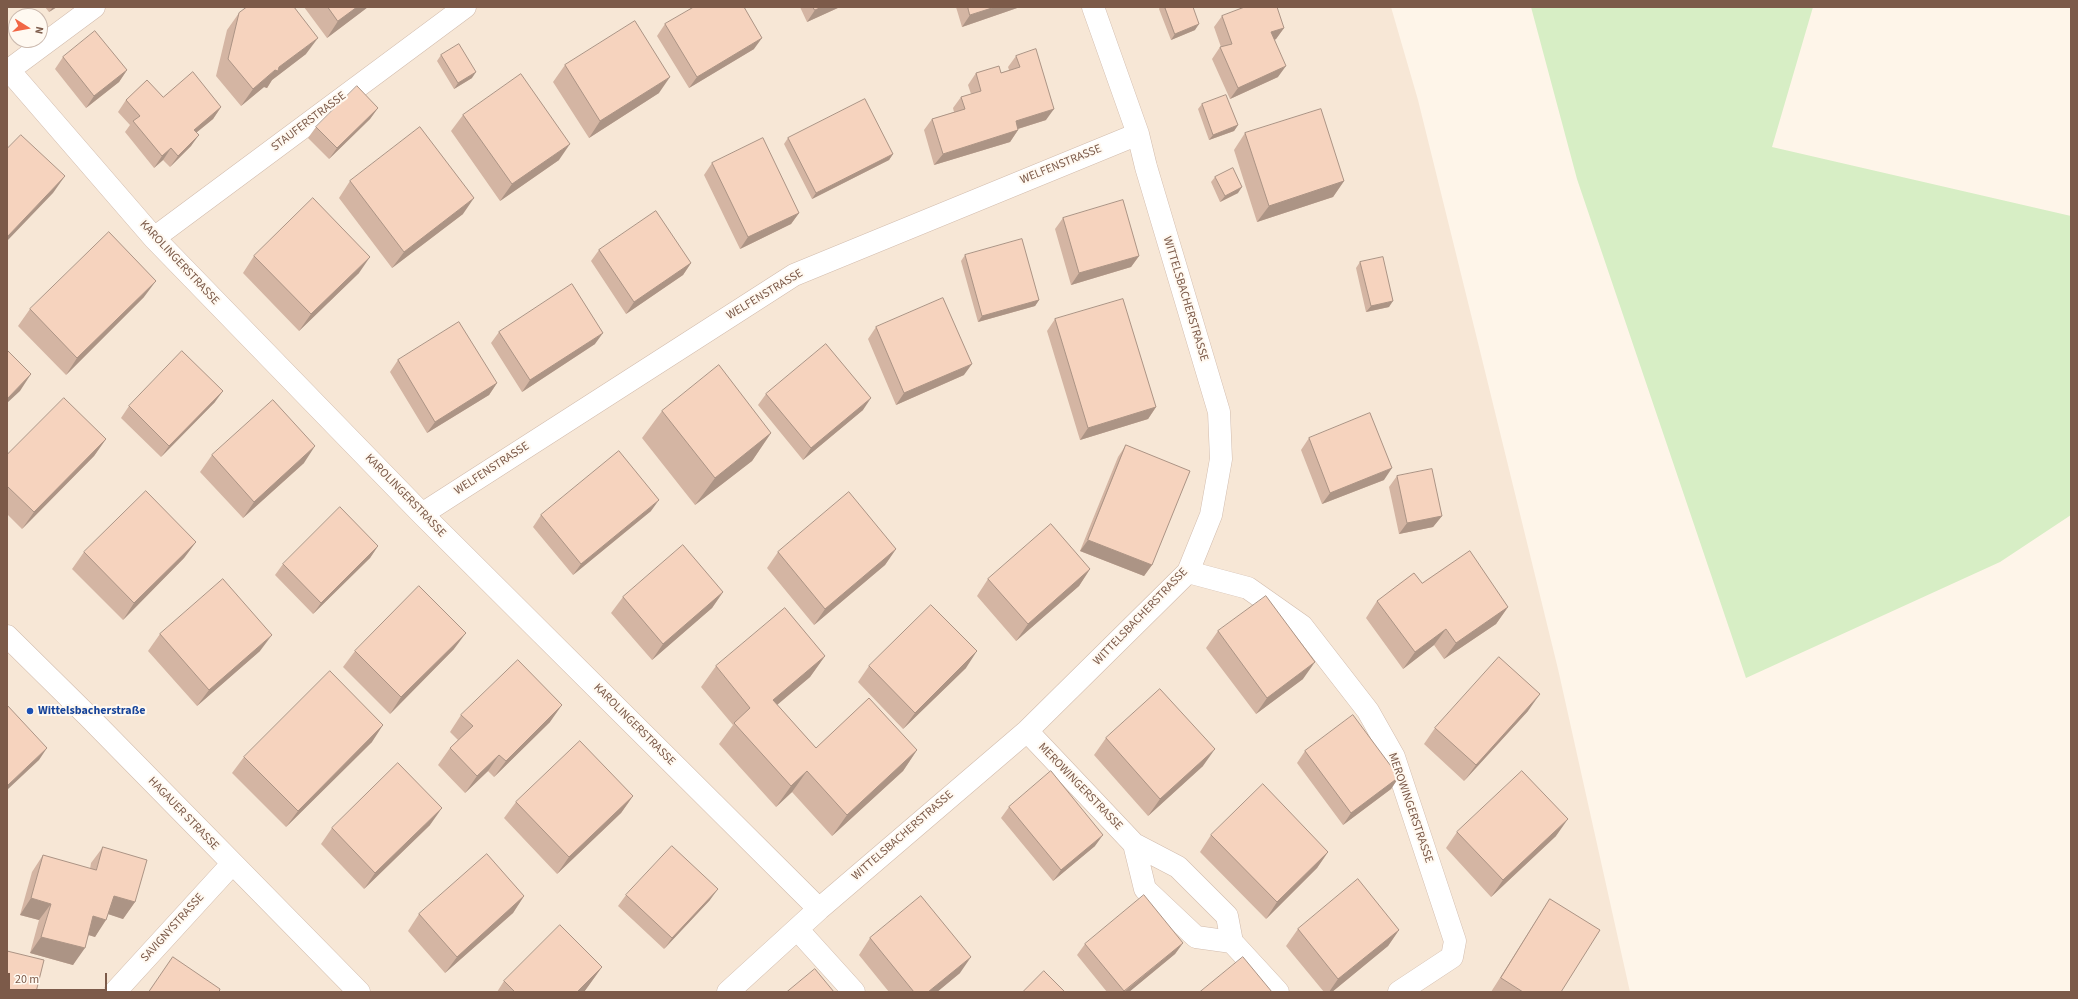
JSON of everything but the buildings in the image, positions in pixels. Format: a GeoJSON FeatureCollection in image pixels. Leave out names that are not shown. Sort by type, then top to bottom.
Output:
{"type":"FeatureCollection","features":[{"type":"Feature","properties":{"kind":"street"},"geometry":{"type":"LineString","coordinates":[[8,69],[94,7]]}},
{"type":"Feature","properties":{"kind":"street","name":"STAUFERSTRASSE"},"geometry":{"type":"LineString","coordinates":[[154,238],[464,7]]}},
{"type":"Feature","properties":{"kind":"street","name":"WITTELSBACHERSTRASSE"},"geometry":{"type":"LineString","coordinates":[[728,992],[819,909],[1027,731],[1188,572],[1211,515],[1221,459],[1219,412],[1146,167],[1138,134],[1093,7]]}},
{"type":"Feature","properties":{"kind":"street","name":"KAROLINGERSTRASSE"},"geometry":{"type":"LineString","coordinates":[[8,69],[154,238],[422,514],[819,909]]}},
{"type":"Feature","properties":{"kind":"street","name":"WELFENSTRASSE"},"geometry":{"type":"LineString","coordinates":[[422,514],[794,275],[1138,134]]}},
{"type":"Feature","properties":{"kind":"street","name":"MEROWINGERSTRASSE"},"geometry":{"type":"LineString","coordinates":[[1188,572],[1248,588],[1302,626],[1368,711],[1394,756],[1455,941],[1452,958],[1399,992]]}},
{"type":"Feature","properties":{"kind":"street","name":"HAGAUER STRASSE"},"geometry":{"type":"LineString","coordinates":[[7,636],[88,716],[359,992]]}},
{"type":"Feature","properties":{"kind":"street","name":"MEROWINGERSTRASSE"},"geometry":{"type":"LineString","coordinates":[[1027,731],[1134,844],[1178,867],[1227,916],[1232,942],[1196,936],[1145,889],[1134,844]]}},
{"type":"Feature","properties":{"kind":"street","name":"SAVIGNYSTRASSE"},"geometry":{"type":"LineString","coordinates":[[115,992],[232,864]]}},
{"type":"Feature","properties":{"kind":"street"},"geometry":{"type":"LineString","coordinates":[[797,929],[854,992]]}},
{"type":"Feature","properties":{"kind":"street"},"geometry":{"type":"LineString","coordinates":[[1232,942],[1278,992]]}},
{"type":"Feature","properties":{"kind":"shaded area"},"geometry":{"type":"Polygon","coordinates":[[[7,7],[1391,7],[1418,100],[1558,669],[1630,992],[7,992],[7,7]]]}},
{"type":"Feature","properties":{"kind":"green space"},"geometry":{"type":"Polygon","coordinates":[[[1531,7],[1813,7],[1772,147],[2071,216],[2071,515],[2000,562],[1746,678],[1577,179],[1531,7]]]}},
{"type":"Feature","properties":{"kind":"place","name":"Wittelsbacherstraße"},"geometry":{"type":"Point","coordinates":[30,711]}}]}
